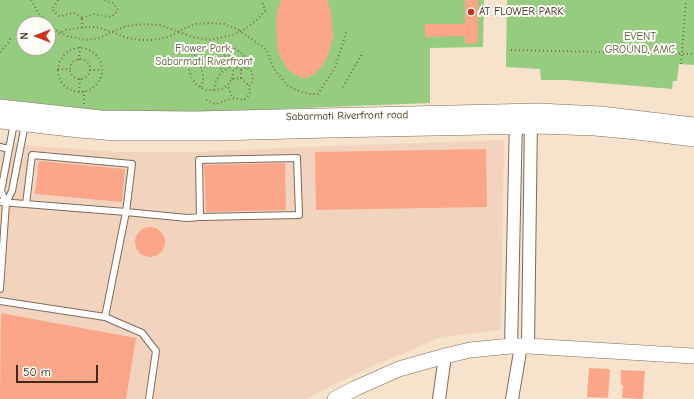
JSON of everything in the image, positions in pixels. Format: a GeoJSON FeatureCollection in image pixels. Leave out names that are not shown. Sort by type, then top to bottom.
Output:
{"type":"FeatureCollection","features":[{"type":"Feature","properties":{"kind":"street","name":"Sabarmati Riverfront road"},"geometry":{"type":"LineString","coordinates":[[0,106],[14,119],[96,124],[116,133],[216,133],[329,130],[601,114],[694,125]]}},
{"type":"Feature","properties":{"kind":"street","name":"Sabarmati Riverfront road"},"geometry":{"type":"LineString","coordinates":[[531,118],[595,128],[694,139]]}},
{"type":"Feature","properties":{"kind":"street"},"geometry":{"type":"LineString","coordinates":[[512,399],[520,346],[529,238],[531,118]]}},
{"type":"Feature","properties":{"kind":"street"},"geometry":{"type":"LineString","coordinates":[[516,119],[514,238],[520,346]]}},
{"type":"Feature","properties":{"kind":"street"},"geometry":{"type":"LineString","coordinates":[[514,238],[529,238]]}},
{"type":"Feature","properties":{"kind":"street"},"geometry":{"type":"LineString","coordinates":[[335,399],[399,369],[470,350],[520,346],[694,356]]}},
{"type":"Feature","properties":{"kind":"street"},"geometry":{"type":"LineString","coordinates":[[439,399],[445,356]]}},
{"type":"Feature","properties":{"kind":"lane"},"geometry":{"type":"LineString","coordinates":[[0,290],[3,202],[1,191],[14,119]]}},
{"type":"Feature","properties":{"kind":"lane"},"geometry":{"type":"LineString","coordinates":[[3,202],[12,191],[14,119]]}},
{"type":"Feature","properties":{"kind":"lane"},"geometry":{"type":"LineString","coordinates":[[0,147],[9,149]]}},
{"type":"Feature","properties":{"kind":"lane"},"geometry":{"type":"LineString","coordinates":[[26,204],[32,155],[132,164],[126,212],[105,317]]}},
{"type":"Feature","properties":{"kind":"lane"},"geometry":{"type":"LineString","coordinates":[[3,202],[187,218],[299,215],[297,158],[199,160],[200,217]]}},
{"type":"Feature","properties":{"kind":"lane"},"geometry":{"type":"LineString","coordinates":[[0,301],[105,317],[142,333],[156,351],[149,399]]}},
{"type":"Feature","properties":{"kind":"path"},"geometry":{"type":"LineString","coordinates":[[31,0],[40,15],[54,29],[67,36],[86,40],[100,38],[127,26],[145,24],[160,25],[193,37],[209,40],[232,35],[245,29],[258,19],[265,11],[262,0]]}},
{"type":"Feature","properties":{"kind":"path"},"geometry":{"type":"LineString","coordinates":[[58,0],[52,9],[59,16],[74,13],[82,18]]}},
{"type":"Feature","properties":{"kind":"path"},"geometry":{"type":"LineString","coordinates":[[82,18],[94,14],[109,17],[115,14],[118,10],[113,3],[104,0]]}},
{"type":"Feature","properties":{"kind":"path"},"geometry":{"type":"LineString","coordinates":[[681,64],[686,0]]}},
{"type":"Feature","properties":{"kind":"path"},"geometry":{"type":"LineString","coordinates":[[82,18],[82,28]]}},
{"type":"Feature","properties":{"kind":"path"},"geometry":{"type":"LineString","coordinates":[[56,35],[65,30],[97,27],[127,38],[153,40],[168,37],[196,24],[224,24],[237,29],[266,49],[274,69],[288,86],[298,91],[318,94],[335,68],[347,30]]}},
{"type":"Feature","properties":{"kind":"path"},"geometry":{"type":"LineString","coordinates":[[0,52],[9,42],[11,37]]}},
{"type":"Feature","properties":{"kind":"path"},"geometry":{"type":"LineString","coordinates":[[207,46],[217,46],[227,52],[233,60],[234,66],[232,79],[228,85],[222,89],[214,90],[206,90],[198,86],[192,79],[189,69],[192,58],[198,51],[207,46]]}},
{"type":"Feature","properties":{"kind":"path"},"geometry":{"type":"LineString","coordinates":[[198,51],[209,58],[222,57],[233,47],[244,54],[247,67],[252,72],[253,81],[249,86]]}},
{"type":"Feature","properties":{"kind":"path"},"geometry":{"type":"LineString","coordinates":[[79,60],[80,48]]}},
{"type":"Feature","properties":{"kind":"path"},"geometry":{"type":"LineString","coordinates":[[80,48],[86,48],[98,57],[102,70],[101,76],[95,86],[79,92],[66,87],[61,82],[58,76],[58,69],[59,63],[66,52],[72,49],[80,48]]}},
{"type":"Feature","properties":{"kind":"path"},"geometry":{"type":"LineString","coordinates":[[511,50],[694,54]]}},
{"type":"Feature","properties":{"kind":"path"},"geometry":{"type":"LineString","coordinates":[[343,87],[363,52]]}},
{"type":"Feature","properties":{"kind":"path"},"geometry":{"type":"LineString","coordinates":[[192,58],[201,67],[203,74],[203,81],[200,88]]}},
{"type":"Feature","properties":{"kind":"path"},"geometry":{"type":"LineString","coordinates":[[201,67],[207,63],[209,58]]}},
{"type":"Feature","properties":{"kind":"path"},"geometry":{"type":"LineString","coordinates":[[215,58],[217,64],[223,71]]}},
{"type":"Feature","properties":{"kind":"path"},"geometry":{"type":"LineString","coordinates":[[79,60],[86,62],[90,70],[87,76],[82,79],[77,79],[72,75],[70,69],[74,62],[79,60]]}},
{"type":"Feature","properties":{"kind":"path"},"geometry":{"type":"LineString","coordinates":[[234,66],[241,70]]}},
{"type":"Feature","properties":{"kind":"path"},"geometry":{"type":"LineString","coordinates":[[214,90],[215,83],[223,71],[234,66]]}},
{"type":"Feature","properties":{"kind":"path"},"geometry":{"type":"LineString","coordinates":[[241,70],[247,67]]}},
{"type":"Feature","properties":{"kind":"path"},"geometry":{"type":"LineString","coordinates":[[58,69],[70,69]]}},
{"type":"Feature","properties":{"kind":"path"},"geometry":{"type":"LineString","coordinates":[[90,70],[102,70]]}},
{"type":"Feature","properties":{"kind":"path"},"geometry":{"type":"LineString","coordinates":[[206,100],[216,104],[232,98],[244,100],[250,94],[249,86],[241,78],[241,70]]}},
{"type":"Feature","properties":{"kind":"path"},"geometry":{"type":"LineString","coordinates":[[232,79],[241,78]]}},
{"type":"Feature","properties":{"kind":"path"},"geometry":{"type":"LineString","coordinates":[[79,92],[80,79]]}},
{"type":"Feature","properties":{"kind":"path"},"geometry":{"type":"LineString","coordinates":[[228,85],[232,98]]}},
{"type":"Feature","properties":{"kind":"path"},"geometry":{"type":"LineString","coordinates":[[84,91],[84,108]]}},
{"type":"Feature","properties":{"kind":"shaded area"},"geometry":{"type":"Polygon","coordinates":[[[504,140],[501,330],[441,337],[349,377],[306,399],[0,399],[0,141],[33,146],[118,152],[196,152],[504,140]]]}},
{"type":"Feature","properties":{"kind":"green space","name":"Flower Park, Sabarmati Riverfront"},"geometry":{"type":"Polygon","coordinates":[[[0,0],[484,0],[483,47],[430,48],[430,103],[201,112],[99,110],[0,99],[0,0]]]}},
{"type":"Feature","properties":{"kind":"green space","name":"EVENT GROUND, AMC"},"geometry":{"type":"Polygon","coordinates":[[[507,0],[694,0],[694,65],[679,64],[677,81],[673,81],[672,89],[565,80],[541,80],[540,69],[506,67],[507,0]]]}},
{"type":"Feature","properties":{"kind":"building"},"geometry":{"type":"Polygon","coordinates":[[[281,0],[327,0],[331,11],[333,36],[329,53],[324,63],[316,73],[307,78],[301,78],[291,72],[286,67],[278,53],[276,20],[281,0]]]}},
{"type":"Feature","properties":{"kind":"building","name":"AT FLOWER PARK"},"geometry":{"type":"Polygon","coordinates":[[[465,0],[478,0],[478,43],[465,44],[465,36],[425,37],[425,24],[465,24],[465,0]]]}},
{"type":"Feature","properties":{"kind":"building"},"geometry":{"type":"Polygon","coordinates":[[[486,149],[487,207],[316,210],[315,152],[486,149]]]}},
{"type":"Feature","properties":{"kind":"building"},"geometry":{"type":"Polygon","coordinates":[[[39,161],[125,169],[122,202],[35,194],[39,161]]]}},
{"type":"Feature","properties":{"kind":"building"},"geometry":{"type":"Polygon","coordinates":[[[285,163],[286,210],[206,212],[204,165],[285,163]]]}},
{"type":"Feature","properties":{"kind":"building"},"geometry":{"type":"Polygon","coordinates":[[[150,227],[160,232],[165,242],[160,252],[150,257],[140,252],[135,242],[140,232],[150,227]]]}},
{"type":"Feature","properties":{"kind":"building"},"geometry":{"type":"Polygon","coordinates":[[[1,313],[136,338],[126,399],[0,399],[1,313]]]}},
{"type":"Feature","properties":{"kind":"building"},"geometry":{"type":"Polygon","coordinates":[[[589,368],[610,369],[608,398],[587,397],[589,368]]]}},
{"type":"Feature","properties":{"kind":"building"},"geometry":{"type":"Polygon","coordinates":[[[621,370],[645,371],[643,399],[622,398],[623,385],[621,385],[621,370]]]}},
{"type":"Feature","properties":{"kind":"place","name":"AT FLOWER PARK"},"geometry":{"type":"Point","coordinates":[471,12]}}]}
